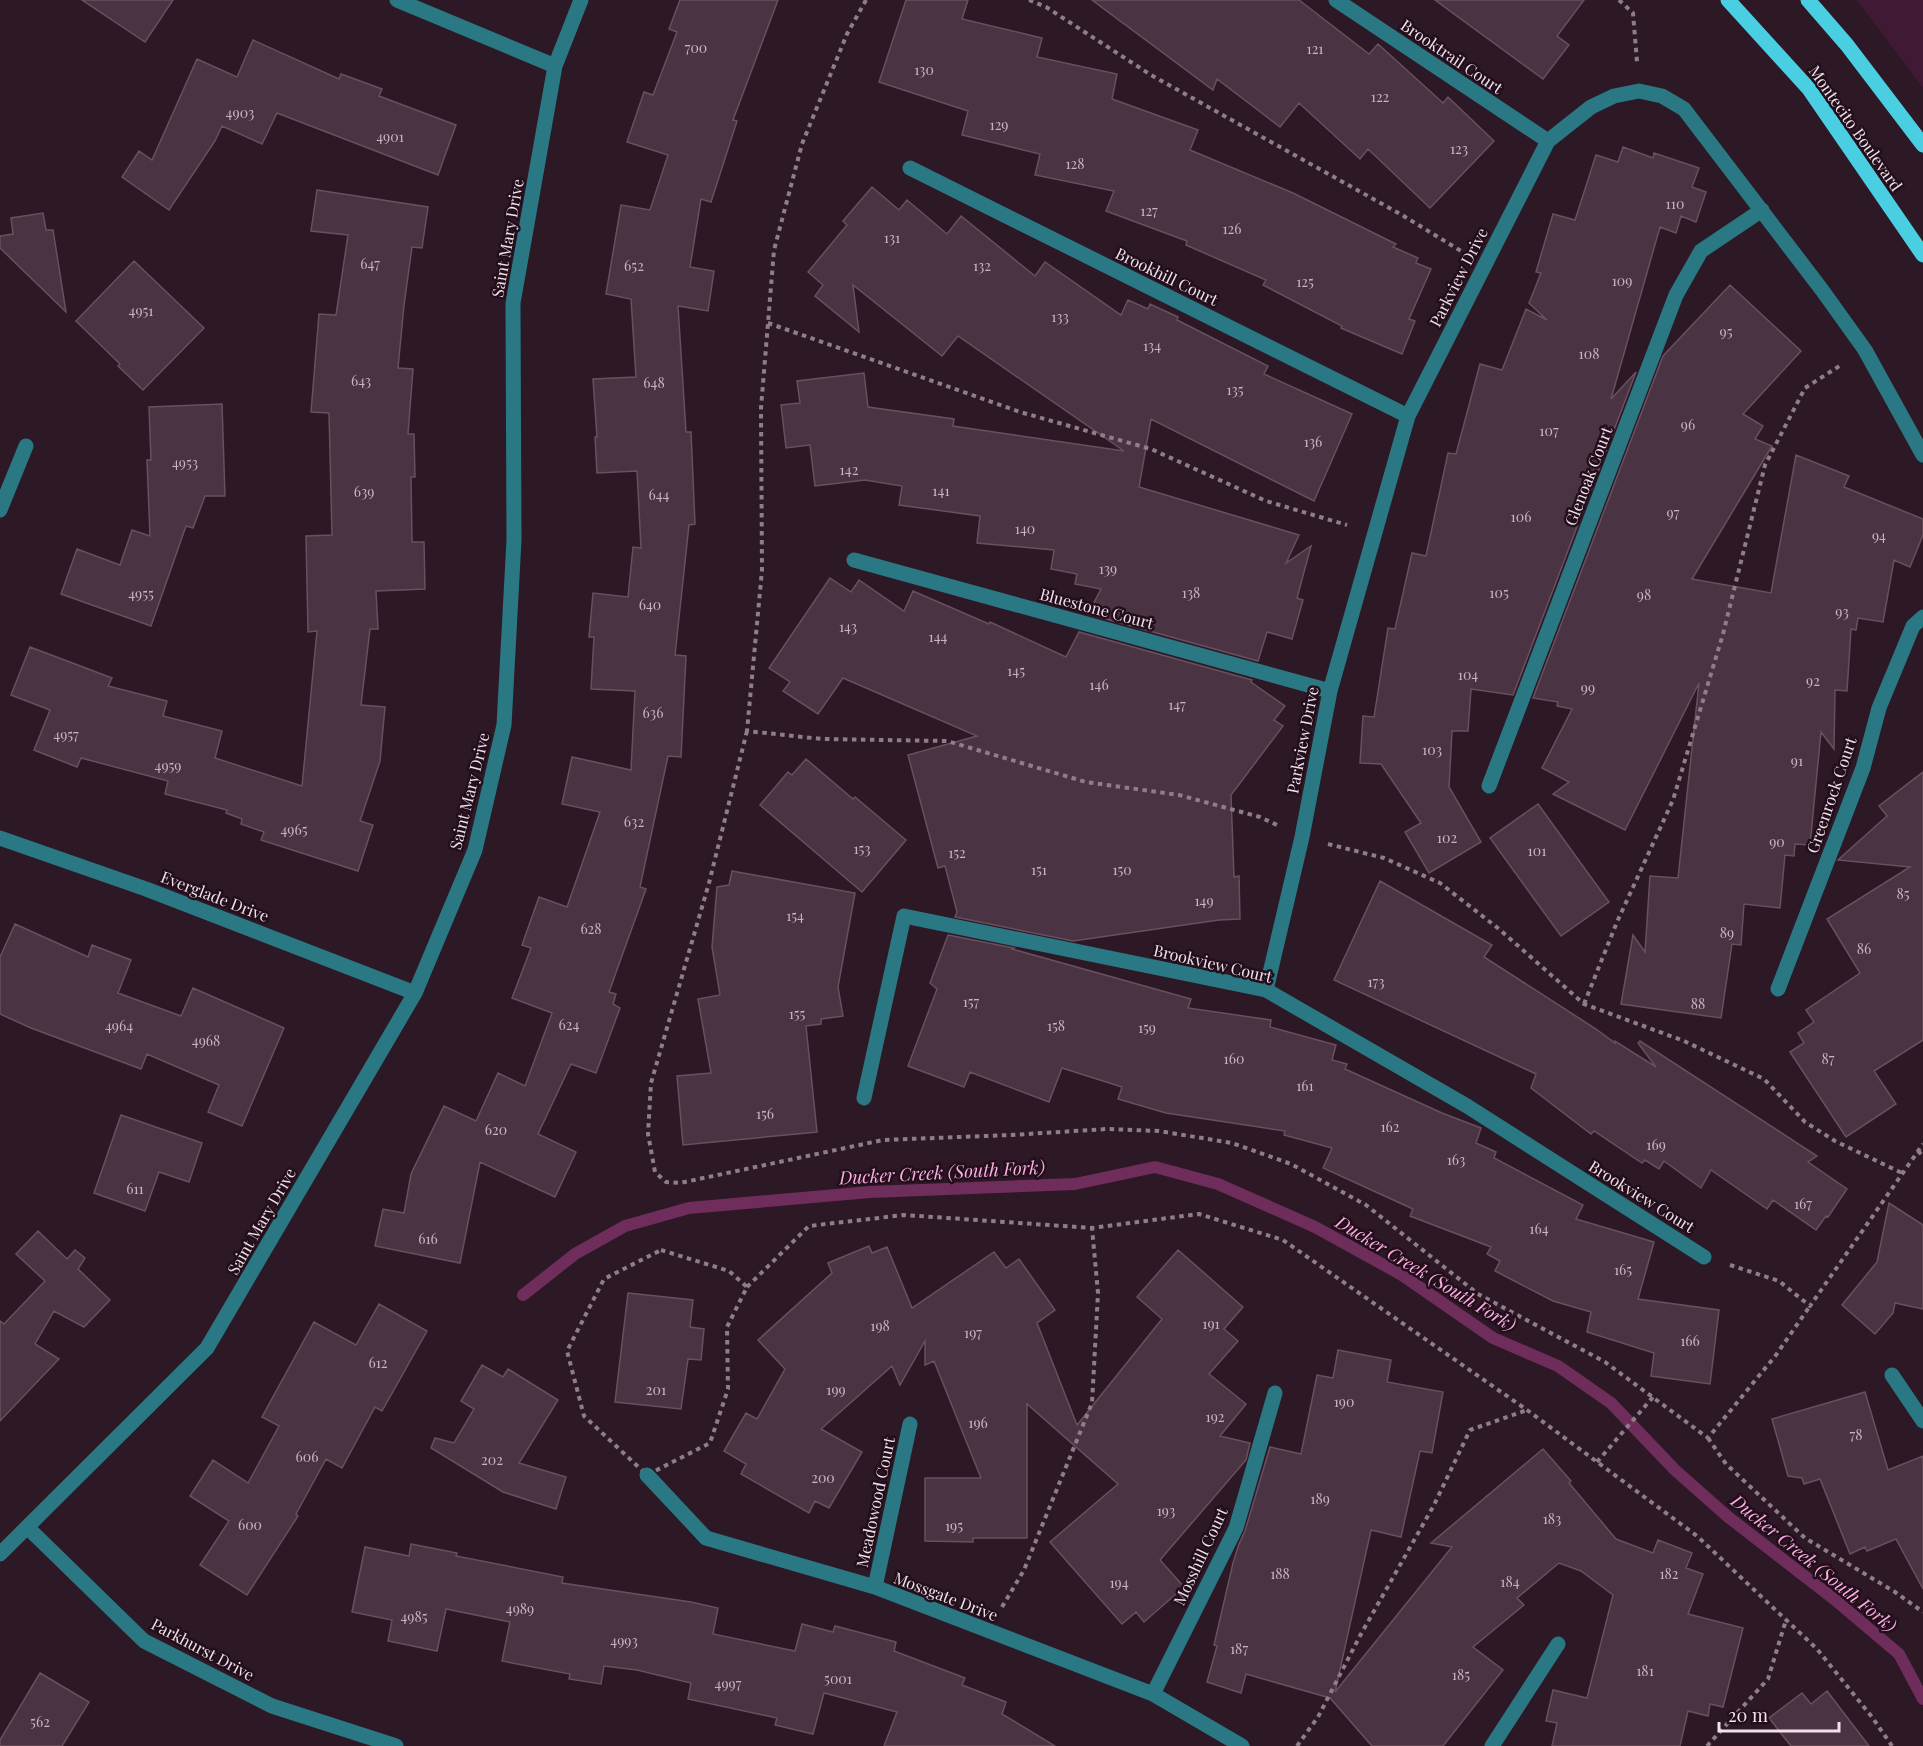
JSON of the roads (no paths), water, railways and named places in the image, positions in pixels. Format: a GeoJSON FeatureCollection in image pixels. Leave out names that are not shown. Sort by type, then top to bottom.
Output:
{"type":"FeatureCollection","features":[{"type":"Feature","properties":{"kind":"main road","name":"Montecito Boulevard"},"geometry":{"type":"LineString","coordinates":[[1728,0],[1809,89],[1923,255]]}},
{"type":"Feature","properties":{"kind":"main road"},"geometry":{"type":"LineString","coordinates":[[1808,0],[1847,45],[1923,145]]}},
{"type":"Feature","properties":{"kind":"street"},"geometry":{"type":"LineString","coordinates":[[397,0],[555,66]]}},
{"type":"Feature","properties":{"kind":"street","name":"Saint Mary Drive"},"geometry":{"type":"LineString","coordinates":[[0,1554],[207,1348],[415,993],[475,850],[504,725],[514,540],[513,303],[555,66],[581,0]]}},
{"type":"Feature","properties":{"kind":"street","name":"Brooktrail Court"},"geometry":{"type":"LineString","coordinates":[[1336,0],[1548,141]]}},
{"type":"Feature","properties":{"kind":"street","name":"Parkview Drive"},"geometry":{"type":"LineString","coordinates":[[1266,990],[1302,837],[1330,691],[1408,416],[1548,141],[1591,107],[1614,96],[1639,91],[1662,96],[1684,109],[1822,290],[1864,351],[1923,455]]}},
{"type":"Feature","properties":{"kind":"street","name":"Brookhill Court"},"geometry":{"type":"LineString","coordinates":[[910,168],[1408,416]]}},
{"type":"Feature","properties":{"kind":"street","name":"Glenoak Court"},"geometry":{"type":"LineString","coordinates":[[1490,786],[1676,295],[1701,251],[1762,210]]}},
{"type":"Feature","properties":{"kind":"street"},"geometry":{"type":"LineString","coordinates":[[0,510],[26,446]]}},
{"type":"Feature","properties":{"kind":"street","name":"Bluestone Court"},"geometry":{"type":"LineString","coordinates":[[855,560],[1330,691]]}},
{"type":"Feature","properties":{"kind":"street","name":"Greenrock Court"},"geometry":{"type":"LineString","coordinates":[[1778,989],[1863,768],[1879,708],[1913,626],[1923,617]]}},
{"type":"Feature","properties":{"kind":"street","name":"Everglade Drive"},"geometry":{"type":"LineString","coordinates":[[0,838],[158,894],[415,993]]}},
{"type":"Feature","properties":{"kind":"street","name":"Brookview Court"},"geometry":{"type":"LineString","coordinates":[[864,1098],[904,916],[1266,990],[1467,1106],[1704,1257]]}},
{"type":"Feature","properties":{"kind":"street"},"geometry":{"type":"LineString","coordinates":[[1892,1375],[1923,1421]]}},
{"type":"Feature","properties":{"kind":"street","name":"Mosshill Court"},"geometry":{"type":"LineString","coordinates":[[1153,1694],[1236,1528],[1275,1394]]}},
{"type":"Feature","properties":{"kind":"street","name":"Meadowood Court"},"geometry":{"type":"LineString","coordinates":[[875,1587],[910,1424]]}},
{"type":"Feature","properties":{"kind":"street","name":"Mossgate Drive"},"geometry":{"type":"LineString","coordinates":[[647,1475],[706,1538],[875,1587],[1153,1694],[1242,1746]]}},
{"type":"Feature","properties":{"kind":"street","name":"Parkhurst Drive"},"geometry":{"type":"LineString","coordinates":[[27,1527],[144,1641],[272,1706],[396,1746]]}},
{"type":"Feature","properties":{"kind":"street"},"geometry":{"type":"LineString","coordinates":[[1492,1746],[1558,1644]]}},
{"type":"Feature","properties":{"kind":"waterway","name":"Ducker Creek (South Fork)"},"geometry":{"type":"LineString","coordinates":[[523,1295],[575,1254],[625,1226],[689,1208],[870,1192],[1075,1184],[1155,1167],[1218,1184],[1315,1227],[1402,1275],[1493,1338],[1558,1366],[1611,1403],[1675,1470],[1727,1516],[1834,1599],[1899,1654],[1923,1699]]}}]}
